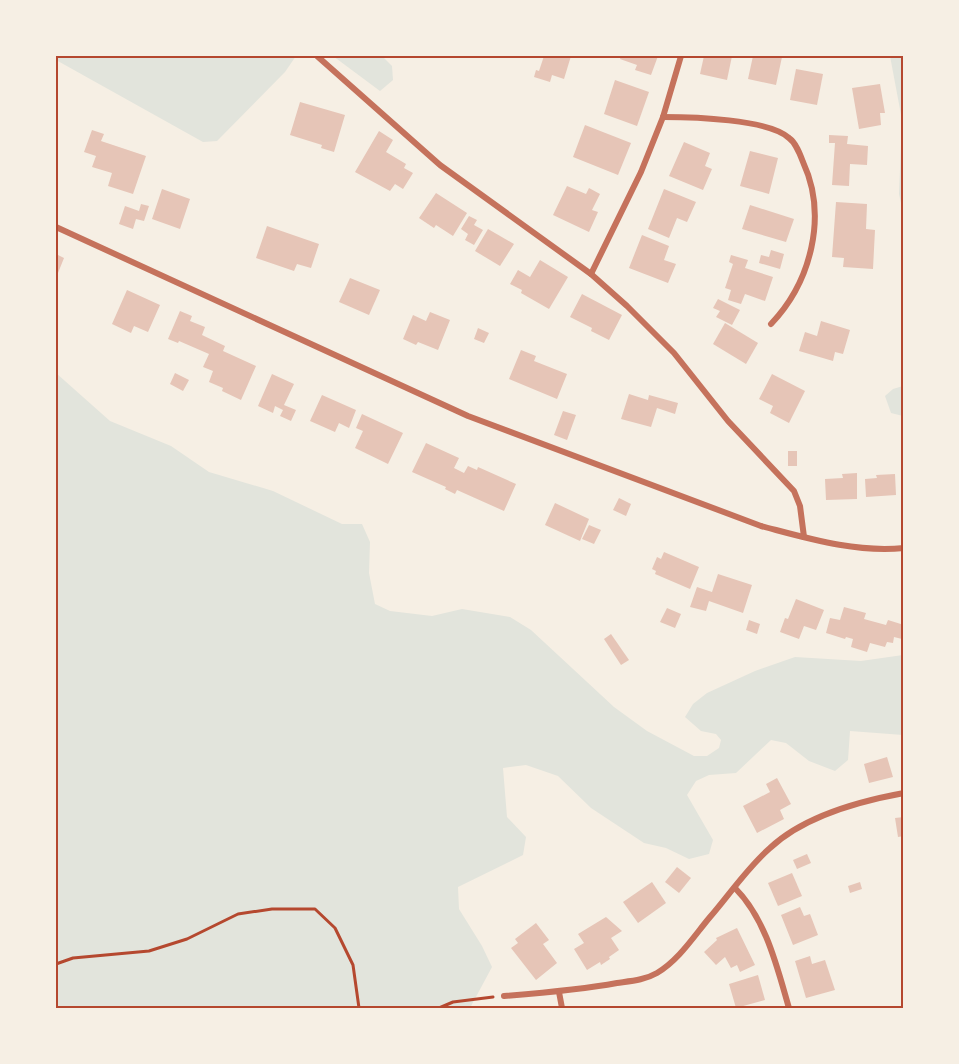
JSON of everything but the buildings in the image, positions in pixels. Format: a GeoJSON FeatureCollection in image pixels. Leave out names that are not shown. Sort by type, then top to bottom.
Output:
{"type":"FeatureCollection","features":[{"type":"Feature","properties":{"kind":"street"},"geometry":{"type":"LineString","coordinates":[[317,56],[440,165],[591,274],[627,306],[674,353],[728,421],[794,491],[800,507],[804,537]]}},
{"type":"Feature","properties":{"kind":"street"},"geometry":{"type":"LineString","coordinates":[[591,274],[641,172],[663,117],[681,56]]}},
{"type":"Feature","properties":{"kind":"street"},"geometry":{"type":"LineString","coordinates":[[663,117],[699,117],[773,129],[790,138],[799,153],[809,175],[814,205],[815,234],[795,289],[782,312],[771,324]]}},
{"type":"Feature","properties":{"kind":"street"},"geometry":{"type":"LineString","coordinates":[[56,227],[468,416],[761,525],[804,537],[859,548],[903,548]]}},
{"type":"Feature","properties":{"kind":"street"},"geometry":{"type":"LineString","coordinates":[[504,996],[559,992],[642,979],[654,975],[667,967],[684,949],[771,847],[794,830],[831,813],[877,798],[903,793]]}},
{"type":"Feature","properties":{"kind":"street"},"geometry":{"type":"LineString","coordinates":[[735,888],[746,899],[760,923],[775,960],[789,1008]]}},
{"type":"Feature","properties":{"kind":"street"},"geometry":{"type":"LineString","coordinates":[[559,992],[562,1008]]}},
{"type":"Feature","properties":{"kind":"path"},"geometry":{"type":"LineString","coordinates":[[56,964],[73,958],[149,951],[187,939],[238,914],[272,909],[315,909],[335,928],[353,965],[359,1008]]}},
{"type":"Feature","properties":{"kind":"path"},"geometry":{"type":"LineString","coordinates":[[439,1008],[453,1002],[504,996]]}},
{"type":"Feature","properties":{"kind":"shaded area"},"geometry":{"type":"Polygon","coordinates":[[[56,56],[296,56],[285,72],[217,141],[203,142],[56,60],[56,56]]]}},
{"type":"Feature","properties":{"kind":"shaded area"},"geometry":{"type":"Polygon","coordinates":[[[333,56],[382,56],[392,66],[393,80],[380,91],[333,56]]]}},
{"type":"Feature","properties":{"kind":"shaded area"},"geometry":{"type":"Polygon","coordinates":[[[890,56],[903,56],[903,212],[899,194],[902,120],[890,56]]]}},
{"type":"Feature","properties":{"kind":"shaded area"},"geometry":{"type":"Polygon","coordinates":[[[56,373],[110,421],[171,446],[209,472],[273,491],[342,524],[362,524],[370,542],[369,573],[375,604],[390,611],[432,616],[462,609],[510,617],[531,630],[614,707],[647,731],[694,756],[707,756],[719,748],[721,740],[716,734],[701,731],[685,717],[693,704],[707,693],[755,671],[795,657],[861,661],[903,655],[903,735],[850,731],[848,760],[835,771],[809,761],[786,743],[771,740],[736,773],[709,775],[696,781],[687,795],[713,840],[709,854],[689,859],[666,848],[644,843],[591,808],[558,776],[526,765],[503,768],[507,817],[526,837],[523,855],[458,887],[459,909],[492,967],[470,1008],[56,1008],[56,373]]]}},
{"type":"Feature","properties":{"kind":"shaded area"},"geometry":{"type":"Polygon","coordinates":[[[903,386],[903,416],[891,413],[885,396],[893,389],[903,386]]]}}]}
